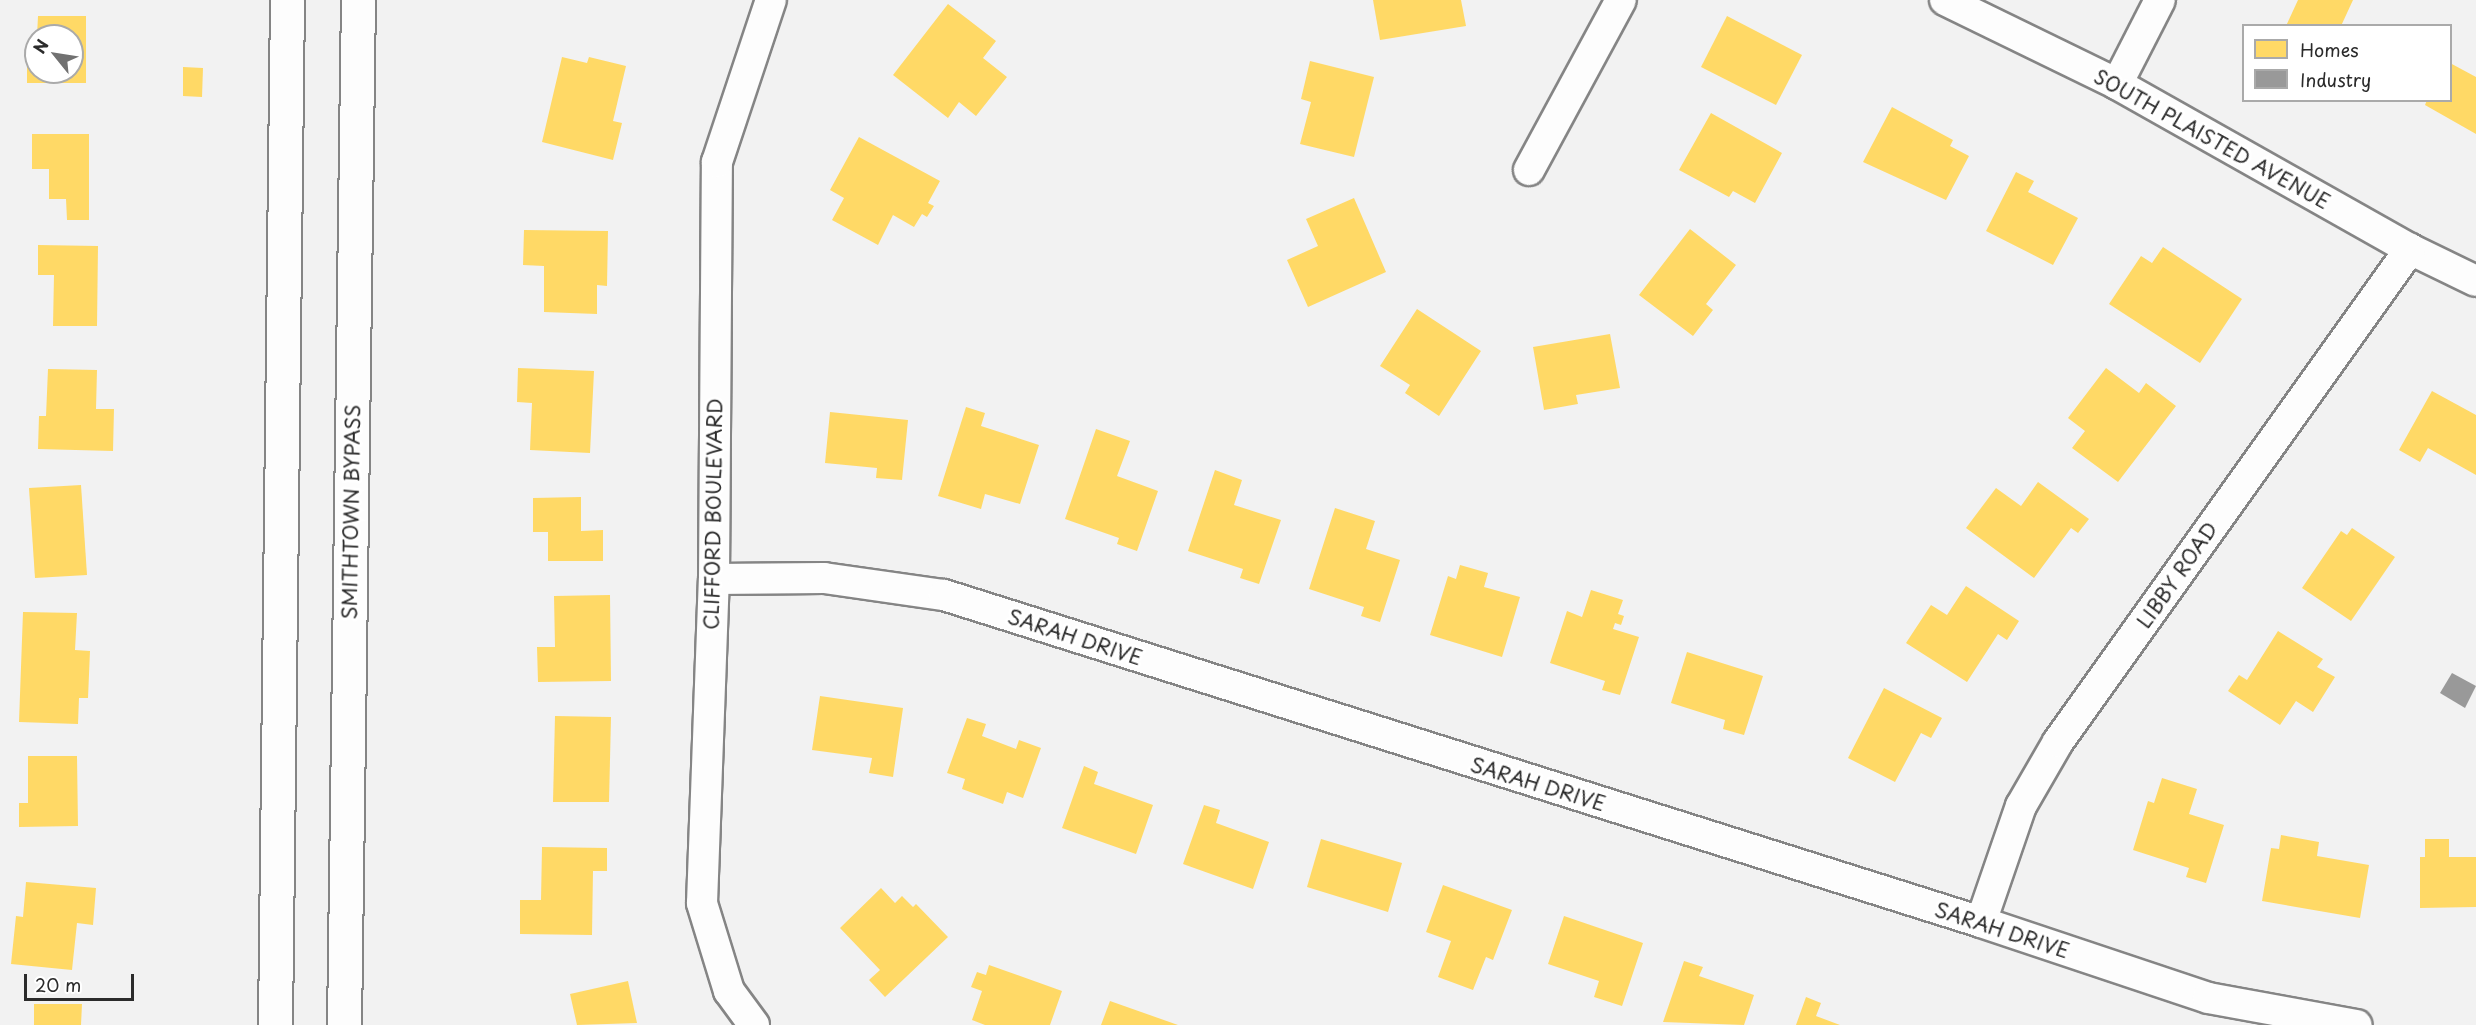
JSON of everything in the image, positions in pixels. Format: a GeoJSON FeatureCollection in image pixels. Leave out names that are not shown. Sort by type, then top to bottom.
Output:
{"type":"FeatureCollection","features":[{"type":"Feature","properties":{"kind":"highway"},"geometry":{"type":"LineString","coordinates":[[275,1025],[287,0]]}},
{"type":"Feature","properties":{"kind":"highway","name":"SMITHTOWN BYPASS"},"geometry":{"type":"LineString","coordinates":[[344,1025],[358,0]]}},
{"type":"Feature","properties":{"kind":"street","name":"CLIFFORD BOULEVARD"},"geometry":{"type":"LineString","coordinates":[[754,1025],[729,990],[702,903],[714,579],[717,162],[771,0]]}},
{"type":"Feature","properties":{"kind":"street"},"geometry":{"type":"LineString","coordinates":[[1529,170],[1621,0]]}},
{"type":"Feature","properties":{"kind":"street","name":"SOUTH PLAISTED AVENUE"},"geometry":{"type":"LineString","coordinates":[[1945,0],[2117,84],[2410,249],[2476,281]]}},
{"type":"Feature","properties":{"kind":"street"},"geometry":{"type":"LineString","coordinates":[[2117,84],[2160,0]]}},
{"type":"Feature","properties":{"kind":"street","name":"LIBBY ROAD"},"geometry":{"type":"LineString","coordinates":[[1981,922],[2021,806],[2058,742],[2410,249]]}},
{"type":"Feature","properties":{"kind":"street","name":"SARAH DRIVE"},"geometry":{"type":"LineString","coordinates":[[714,579],[824,578],[944,595],[1981,922],[2208,998],[2357,1025]]}},
{"type":"Feature","properties":{"kind":"building: Homes"},"geometry":{"type":"Polygon","coordinates":[[[1373,0],[1461,0],[1466,26],[1380,40],[1373,0]]]}},
{"type":"Feature","properties":{"kind":"building: Homes"},"geometry":{"type":"Polygon","coordinates":[[[2298,0],[2353,0],[2342,24],[2287,24],[2298,0]]]}},
{"type":"Feature","properties":{"kind":"building: Homes"},"geometry":{"type":"Polygon","coordinates":[[[948,4],[996,41],[983,58],[1007,77],[976,116],[959,102],[948,118],[893,75],[948,4]]]}},
{"type":"Feature","properties":{"kind":"building: Homes"},"geometry":{"type":"Polygon","coordinates":[[[38,16],[86,16],[86,83],[84,83],[84,24],[38,24],[38,16]]]}},
{"type":"Feature","properties":{"kind":"building: Homes"},"geometry":{"type":"Polygon","coordinates":[[[1727,16],[1802,55],[1776,105],[1701,67],[1727,16]]]}},
{"type":"Feature","properties":{"kind":"building: Homes"},"geometry":{"type":"Polygon","coordinates":[[[562,57],[587,63],[589,57],[626,66],[613,121],[622,123],[613,160],[542,142],[562,57]]]}},
{"type":"Feature","properties":{"kind":"building: Homes"},"geometry":{"type":"Polygon","coordinates":[[[1310,61],[1374,77],[1354,157],[1300,144],[1311,102],[1301,99],[1310,61]]]}},
{"type":"Feature","properties":{"kind":"building: Homes"},"geometry":{"type":"Polygon","coordinates":[[[2452,64],[2476,77],[2476,134],[2425,105],[2426,102],[2452,102],[2452,64]]]}},
{"type":"Feature","properties":{"kind":"building: Homes"},"geometry":{"type":"Polygon","coordinates":[[[183,67],[203,68],[202,97],[183,96],[183,67]]]}},
{"type":"Feature","properties":{"kind":"building: Homes"},"geometry":{"type":"Polygon","coordinates":[[[1892,107],[1953,140],[1950,146],[1969,156],[1946,200],[1863,162],[1892,107]]]}},
{"type":"Feature","properties":{"kind":"building: Homes"},"geometry":{"type":"Polygon","coordinates":[[[1711,113],[1782,153],[1755,203],[1733,191],[1729,197],[1679,170],[1711,113]]]}},
{"type":"Feature","properties":{"kind":"building: Homes"},"geometry":{"type":"Polygon","coordinates":[[[32,134],[89,134],[89,220],[67,220],[66,199],[49,199],[49,169],[32,169],[32,134]]]}},
{"type":"Feature","properties":{"kind":"building: Homes"},"geometry":{"type":"Polygon","coordinates":[[[859,137],[940,181],[928,203],[934,206],[927,217],[922,214],[914,227],[893,215],[878,245],[832,220],[844,198],[830,190],[859,137]]]}},
{"type":"Feature","properties":{"kind":"building: Homes"},"geometry":{"type":"Polygon","coordinates":[[[2016,172],[2034,181],[2028,192],[2078,218],[2053,265],[1986,231],[2016,172]]]}},
{"type":"Feature","properties":{"kind":"building: Homes"},"geometry":{"type":"Polygon","coordinates":[[[1354,198],[1386,272],[1308,307],[1287,260],[1318,246],[1306,219],[1354,198]]]}},
{"type":"Feature","properties":{"kind":"building: Homes"},"geometry":{"type":"Polygon","coordinates":[[[1690,229],[1736,265],[1706,304],[1713,310],[1693,336],[1639,295],[1690,229]]]}},
{"type":"Feature","properties":{"kind":"building: Homes"},"geometry":{"type":"Polygon","coordinates":[[[524,230],[608,231],[607,286],[597,285],[597,314],[544,312],[544,266],[523,265],[524,230]]]}},
{"type":"Feature","properties":{"kind":"building: Homes"},"geometry":{"type":"Polygon","coordinates":[[[38,245],[98,246],[97,326],[53,326],[54,275],[38,275],[38,245]]]}},
{"type":"Feature","properties":{"kind":"building: Homes"},"geometry":{"type":"Polygon","coordinates":[[[2163,247],[2242,299],[2200,363],[2109,304],[2141,256],[2152,263],[2163,247]]]}},
{"type":"Feature","properties":{"kind":"building: Homes"},"geometry":{"type":"Polygon","coordinates":[[[1417,309],[1481,351],[1439,416],[1405,393],[1410,385],[1380,366],[1417,309]]]}},
{"type":"Feature","properties":{"kind":"building: Homes"},"geometry":{"type":"Polygon","coordinates":[[[1610,334],[1620,388],[1576,395],[1578,404],[1544,410],[1533,347],[1610,334]]]}},
{"type":"Feature","properties":{"kind":"building: Homes"},"geometry":{"type":"Polygon","coordinates":[[[518,368],[594,371],[590,453],[530,450],[532,403],[517,402],[518,368]]]}},
{"type":"Feature","properties":{"kind":"building: Homes"},"geometry":{"type":"Polygon","coordinates":[[[2106,368],[2139,393],[2146,383],[2176,406],[2118,482],[2072,448],[2085,431],[2068,418],[2106,368]]]}},
{"type":"Feature","properties":{"kind":"building: Homes"},"geometry":{"type":"Polygon","coordinates":[[[48,369],[97,370],[96,409],[114,409],[113,451],[38,449],[39,416],[46,416],[48,369]]]}},
{"type":"Feature","properties":{"kind":"building: Homes"},"geometry":{"type":"Polygon","coordinates":[[[2432,391],[2476,415],[2476,475],[2428,448],[2420,462],[2399,450],[2432,391]]]}},
{"type":"Feature","properties":{"kind":"building: Homes"},"geometry":{"type":"Polygon","coordinates":[[[966,407],[985,413],[981,426],[1039,445],[1020,504],[985,494],[981,509],[938,496],[966,407]]]}},
{"type":"Feature","properties":{"kind":"building: Homes"},"geometry":{"type":"Polygon","coordinates":[[[830,412],[908,420],[902,480],[876,478],[877,468],[825,463],[830,412]]]}},
{"type":"Feature","properties":{"kind":"building: Homes"},"geometry":{"type":"Polygon","coordinates":[[[1096,429],[1130,441],[1117,476],[1158,491],[1137,551],[1117,544],[1119,538],[1065,519],[1096,429]]]}},
{"type":"Feature","properties":{"kind":"building: Homes"},"geometry":{"type":"Polygon","coordinates":[[[1215,470],[1242,480],[1234,505],[1281,520],[1259,584],[1240,578],[1243,569],[1188,551],[1215,470]]]}},
{"type":"Feature","properties":{"kind":"building: Homes"},"geometry":{"type":"Polygon","coordinates":[[[2038,482],[2089,519],[2078,533],[2071,528],[2034,578],[1966,528],[1996,488],[2021,506],[2038,482]]]}},
{"type":"Feature","properties":{"kind":"building: Homes"},"geometry":{"type":"Polygon","coordinates":[[[81,485],[87,575],[35,578],[29,488],[81,485]]]}},
{"type":"Feature","properties":{"kind":"building: Homes"},"geometry":{"type":"Polygon","coordinates":[[[581,497],[581,531],[603,530],[603,561],[548,561],[548,532],[533,532],[533,498],[581,497]]]}},
{"type":"Feature","properties":{"kind":"building: Homes"},"geometry":{"type":"Polygon","coordinates":[[[1335,508],[1375,521],[1366,549],[1400,560],[1380,622],[1361,616],[1364,607],[1309,589],[1335,508]]]}},
{"type":"Feature","properties":{"kind":"building: Homes"},"geometry":{"type":"Polygon","coordinates":[[[2352,528],[2395,557],[2351,621],[2302,588],[2341,531],[2347,535],[2352,528]]]}},
{"type":"Feature","properties":{"kind":"building: Homes"},"geometry":{"type":"Polygon","coordinates":[[[1460,565],[1488,573],[1484,587],[1520,597],[1502,657],[1430,635],[1448,576],[1456,579],[1460,565]]]}},
{"type":"Feature","properties":{"kind":"building: Homes"},"geometry":{"type":"Polygon","coordinates":[[[1966,586],[2019,621],[2007,640],[1998,634],[1967,682],[1906,643],[1931,605],[1947,615],[1966,586]]]}},
{"type":"Feature","properties":{"kind":"building: Homes"},"geometry":{"type":"Polygon","coordinates":[[[1591,590],[1623,600],[1618,614],[1624,616],[1621,625],[1615,623],[1613,629],[1639,637],[1620,695],[1602,690],[1605,681],[1550,663],[1567,611],[1582,617],[1591,590]]]}},
{"type":"Feature","properties":{"kind":"building: Homes"},"geometry":{"type":"Polygon","coordinates":[[[610,595],[611,681],[538,682],[537,647],[555,647],[554,596],[610,595]]]}},
{"type":"Feature","properties":{"kind":"building: Homes"},"geometry":{"type":"Polygon","coordinates":[[[23,612],[77,613],[75,650],[90,651],[88,698],[79,698],[78,724],[19,722],[23,612]]]}},
{"type":"Feature","properties":{"kind":"building: Homes"},"geometry":{"type":"Polygon","coordinates":[[[2278,631],[2323,659],[2317,667],[2335,677],[2313,712],[2296,701],[2280,725],[2228,691],[2239,675],[2247,680],[2278,631]]]}},
{"type":"Feature","properties":{"kind":"building: Homes"},"geometry":{"type":"Polygon","coordinates":[[[1687,652],[1763,676],[1744,735],[1723,729],[1725,720],[1671,703],[1687,652]]]}},
{"type":"Feature","properties":{"kind":"building: Homes"},"geometry":{"type":"Polygon","coordinates":[[[1884,688],[1942,718],[1931,738],[1921,733],[1895,782],[1848,758],[1884,688]]]}},
{"type":"Feature","properties":{"kind":"building: Homes"},"geometry":{"type":"Polygon","coordinates":[[[820,696],[903,708],[893,777],[869,773],[872,758],[812,750],[820,696]]]}},
{"type":"Feature","properties":{"kind":"building: Homes"},"geometry":{"type":"Polygon","coordinates":[[[555,716],[611,717],[609,802],[553,802],[555,716]]]}},
{"type":"Feature","properties":{"kind":"building: Homes"},"geometry":{"type":"Polygon","coordinates":[[[967,718],[986,724],[982,736],[1016,749],[1019,740],[1041,748],[1023,798],[1007,792],[1003,804],[962,789],[965,779],[947,773],[967,718]]]}},
{"type":"Feature","properties":{"kind":"building: Homes"},"geometry":{"type":"Polygon","coordinates":[[[28,756],[77,756],[78,826],[19,827],[19,803],[28,803],[28,756]]]}},
{"type":"Feature","properties":{"kind":"building: Homes"},"geometry":{"type":"Polygon","coordinates":[[[1084,766],[1098,772],[1094,784],[1153,805],[1136,854],[1062,828],[1084,766]]]}},
{"type":"Feature","properties":{"kind":"building: Homes"},"geometry":{"type":"Polygon","coordinates":[[[2162,778],[2197,789],[2189,814],[2224,825],[2206,883],[2186,877],[2189,868],[2133,850],[2148,801],[2154,803],[2162,778]]]}},
{"type":"Feature","properties":{"kind":"building: Homes"},"geometry":{"type":"Polygon","coordinates":[[[1204,805],[1220,810],[1216,823],[1269,842],[1253,889],[1183,864],[1204,805]]]}},
{"type":"Feature","properties":{"kind":"building: Homes"},"geometry":{"type":"Polygon","coordinates":[[[2281,835],[2319,842],[2317,856],[2369,865],[2360,918],[2262,901],[2271,848],[2279,849],[2281,835]]]}},
{"type":"Feature","properties":{"kind":"building: Homes"},"geometry":{"type":"Polygon","coordinates":[[[1321,839],[1402,863],[1388,912],[1307,887],[1321,839]]]}},
{"type":"Feature","properties":{"kind":"building: Homes"},"geometry":{"type":"Polygon","coordinates":[[[2425,839],[2449,839],[2449,857],[2476,857],[2476,907],[2420,908],[2420,857],[2425,857],[2425,839]]]}},
{"type":"Feature","properties":{"kind":"building: Homes"},"geometry":{"type":"Polygon","coordinates":[[[542,847],[607,848],[607,871],[593,871],[592,935],[520,934],[520,900],[541,900],[542,847]]]}},
{"type":"Feature","properties":{"kind":"building: Homes"},"geometry":{"type":"Polygon","coordinates":[[[26,882],[96,888],[93,925],[77,923],[72,970],[11,964],[16,916],[23,917],[26,882]]]}},
{"type":"Feature","properties":{"kind":"building: Homes"},"geometry":{"type":"Polygon","coordinates":[[[1443,885],[1512,910],[1493,960],[1486,957],[1473,990],[1438,977],[1451,941],[1426,932],[1443,885]]]}},
{"type":"Feature","properties":{"kind":"building: Homes"},"geometry":{"type":"Polygon","coordinates":[[[881,888],[895,903],[902,896],[913,907],[916,904],[948,937],[885,997],[869,980],[880,970],[840,928],[881,888]]]}},
{"type":"Feature","properties":{"kind":"building: Homes"},"geometry":{"type":"Polygon","coordinates":[[[1564,916],[1643,943],[1622,1006],[1594,997],[1599,981],[1548,964],[1564,916]]]}},
{"type":"Feature","properties":{"kind":"building: Homes"},"geometry":{"type":"Polygon","coordinates":[[[1684,961],[1703,967],[1699,976],[1754,995],[1744,1025],[1663,1022],[1684,961]]]}},
{"type":"Feature","properties":{"kind":"building: Homes"},"geometry":{"type":"Polygon","coordinates":[[[989,965],[1062,991],[1050,1025],[985,1025],[972,1020],[982,991],[971,987],[977,972],[986,975],[989,965]]]}},
{"type":"Feature","properties":{"kind":"building: Homes"},"geometry":{"type":"Polygon","coordinates":[[[628,981],[637,1023],[577,1025],[570,994],[628,981]]]}},
{"type":"Feature","properties":{"kind":"building: Homes"},"geometry":{"type":"Polygon","coordinates":[[[1806,997],[1821,1003],[1816,1016],[1840,1025],[1796,1025],[1806,997]]]}},
{"type":"Feature","properties":{"kind":"building: Homes"},"geometry":{"type":"Polygon","coordinates":[[[1110,1001],[1178,1025],[1101,1025],[1110,1001]]]}},
{"type":"Feature","properties":{"kind":"building: Homes"},"geometry":{"type":"Polygon","coordinates":[[[34,1004],[82,1004],[81,1025],[34,1025],[34,1004]]]}},
{"type":"Feature","properties":{"kind":"building: Industry"},"geometry":{"type":"Polygon","coordinates":[[[2452,673],[2476,686],[2465,708],[2440,693],[2452,673]]]}}]}
